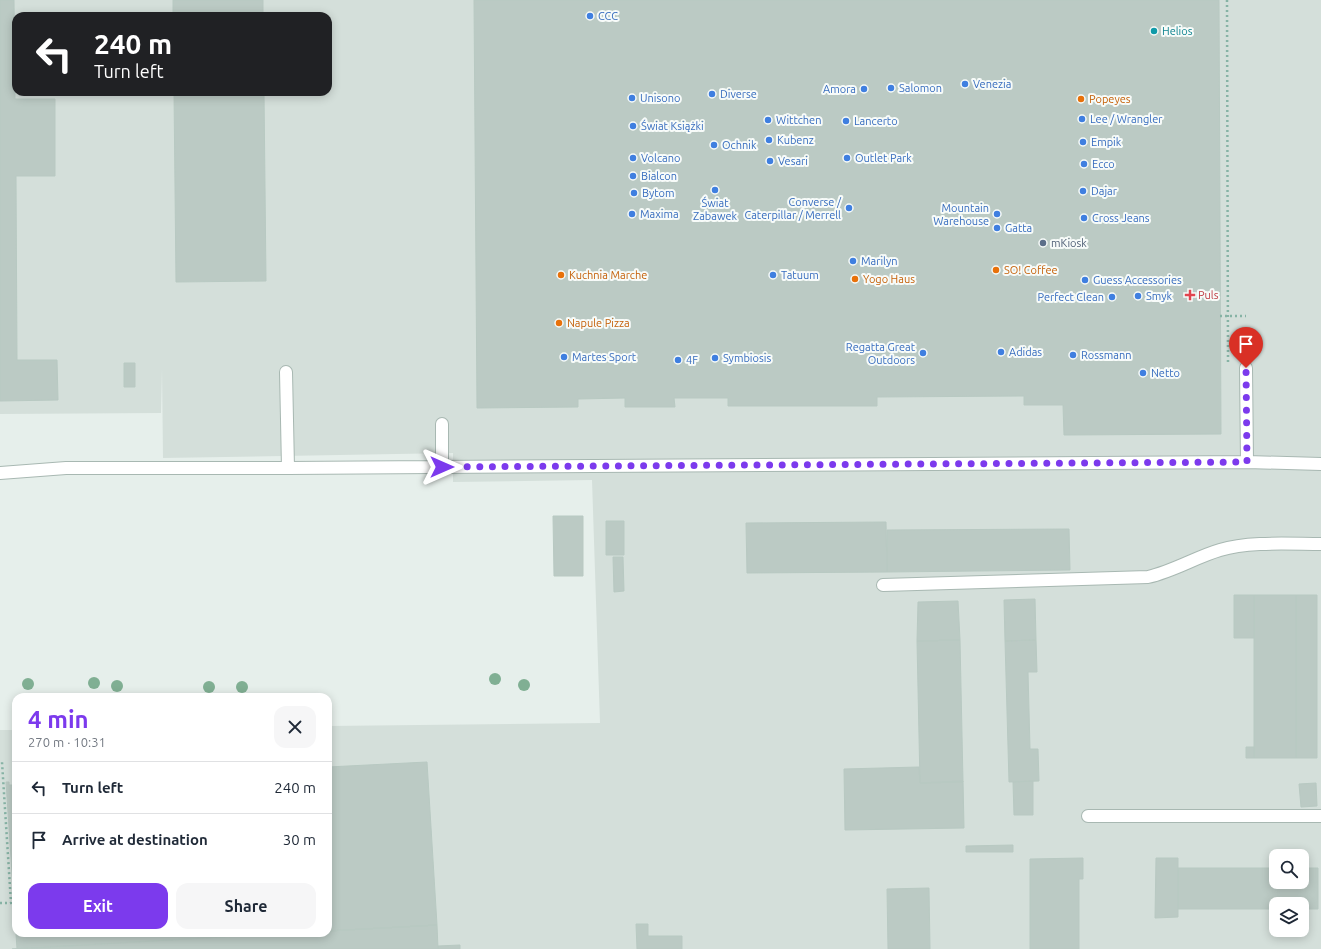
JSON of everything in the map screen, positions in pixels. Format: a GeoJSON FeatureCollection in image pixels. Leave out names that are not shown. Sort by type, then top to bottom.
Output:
{"type":"FeatureCollection","features":[{"type":"Feature","properties":{"kind":"lane"},"geometry":{"type":"LineString","coordinates":[[1246,368],[1247,462]]}},
{"type":"Feature","properties":{"kind":"lane"},"geometry":{"type":"LineString","coordinates":[[286,372],[288,468]]}},
{"type":"Feature","properties":{"kind":"lane"},"geometry":{"type":"LineString","coordinates":[[442,424],[442,467]]}},
{"type":"Feature","properties":{"kind":"lane"},"geometry":{"type":"LineString","coordinates":[[0,473],[66,468],[1247,462],[1321,464]]}},
{"type":"Feature","properties":{"kind":"lane"},"geometry":{"type":"LineString","coordinates":[[883,584],[1148,577],[1164,573],[1221,549],[1253,544],[1321,544]]}},
{"type":"Feature","properties":{"kind":"lane"},"geometry":{"type":"LineString","coordinates":[[1088,816],[1321,816]]}},
{"type":"Feature","properties":{"kind":"path"},"geometry":{"type":"LineString","coordinates":[[1227,0],[1228,316]]}},
{"type":"Feature","properties":{"kind":"path"},"geometry":{"type":"LineString","coordinates":[[1220,316],[1246,316]]}},
{"type":"Feature","properties":{"kind":"path"},"geometry":{"type":"LineString","coordinates":[[0,903],[11,903],[2,762]]}},
{"type":"Feature","properties":{"kind":"shaded area"},"geometry":{"type":"Polygon","coordinates":[[[0,0],[1321,0],[1321,949],[0,949],[0,730],[12,730],[12,937],[332,937],[332,726],[600,723],[592,480],[453,482],[453,453],[163,458],[162,369],[161,413],[0,414],[0,0]]]}},
{"type":"Feature","properties":{"kind":"building"},"geometry":{"type":"Polygon","coordinates":[[[0,0],[14,0],[14,12],[12,12],[12,96],[15,96],[15,99],[55,99],[55,176],[16,176],[17,360],[57,360],[58,400],[0,401],[0,0]]]}},
{"type":"Feature","properties":{"kind":"building"},"geometry":{"type":"Polygon","coordinates":[[[173,0],[263,0],[263,12],[173,12],[173,0]]]}},
{"type":"Feature","properties":{"kind":"building","name":"Outlet Park"},"geometry":{"type":"Polygon","coordinates":[[[474,0],[1219,0],[1221,434],[1064,435],[1063,405],[1024,405],[1024,396],[877,397],[877,406],[728,406],[728,398],[674,398],[675,407],[625,407],[625,398],[578,399],[578,407],[477,408],[474,0]]]}},
{"type":"Feature","properties":{"kind":"building"},"geometry":{"type":"Polygon","coordinates":[[[174,96],[264,96],[266,281],[176,282],[174,96]]]}},
{"type":"Feature","properties":{"kind":"building"},"geometry":{"type":"Polygon","coordinates":[[[124,363],[135,363],[135,387],[124,387],[124,363]]]}},
{"type":"Feature","properties":{"kind":"building"},"geometry":{"type":"Polygon","coordinates":[[[553,516],[583,516],[583,576],[554,576],[553,516]]]}},
{"type":"Feature","properties":{"kind":"building"},"geometry":{"type":"Polygon","coordinates":[[[606,521],[624,521],[624,555],[606,555],[606,521]]]}},
{"type":"Feature","properties":{"kind":"building"},"geometry":{"type":"Polygon","coordinates":[[[886,522],[887,572],[747,573],[746,523],[886,522]]]}},
{"type":"Feature","properties":{"kind":"building"},"geometry":{"type":"Polygon","coordinates":[[[1069,529],[1070,570],[887,572],[887,530],[1069,529]]]}},
{"type":"Feature","properties":{"kind":"building"},"geometry":{"type":"Polygon","coordinates":[[[613,557],[623,557],[624,591],[614,592],[613,557]]]}},
{"type":"Feature","properties":{"kind":"building"},"geometry":{"type":"Polygon","coordinates":[[[1234,595],[1254,595],[1254,638],[1234,638],[1234,595]]]}},
{"type":"Feature","properties":{"kind":"building"},"geometry":{"type":"Polygon","coordinates":[[[1254,595],[1296,595],[1296,758],[1254,758],[1254,595]]]}},
{"type":"Feature","properties":{"kind":"building"},"geometry":{"type":"Polygon","coordinates":[[[1296,595],[1317,595],[1317,758],[1296,758],[1296,595]]]}},
{"type":"Feature","properties":{"kind":"building"},"geometry":{"type":"Polygon","coordinates":[[[1035,599],[1036,640],[1005,641],[1004,600],[1035,599]]]}},
{"type":"Feature","properties":{"kind":"building"},"geometry":{"type":"Polygon","coordinates":[[[958,601],[960,640],[917,641],[918,602],[958,601]]]}},
{"type":"Feature","properties":{"kind":"building"},"geometry":{"type":"Polygon","coordinates":[[[960,640],[963,782],[920,783],[917,641],[960,640]]]}},
{"type":"Feature","properties":{"kind":"building"},"geometry":{"type":"Polygon","coordinates":[[[1036,640],[1037,672],[1028,672],[1030,749],[1038,749],[1039,781],[1009,782],[1005,641],[1036,640]]]}},
{"type":"Feature","properties":{"kind":"building"},"geometry":{"type":"Polygon","coordinates":[[[1246,747],[1254,747],[1254,758],[1246,758],[1246,747]]]}},
{"type":"Feature","properties":{"kind":"building"},"geometry":{"type":"Polygon","coordinates":[[[427,762],[437,925],[332,931],[332,767],[427,762]]]}},
{"type":"Feature","properties":{"kind":"building"},"geometry":{"type":"Polygon","coordinates":[[[919,767],[920,783],[963,781],[964,828],[845,830],[844,769],[919,767]]]}},
{"type":"Feature","properties":{"kind":"building"},"geometry":{"type":"Polygon","coordinates":[[[1033,781],[1033,815],[1014,815],[1013,782],[1033,781]]]}},
{"type":"Feature","properties":{"kind":"building"},"geometry":{"type":"Polygon","coordinates":[[[6,782],[9,782],[9,785],[12,785],[12,873],[6,782]]]}},
{"type":"Feature","properties":{"kind":"building"},"geometry":{"type":"Polygon","coordinates":[[[1316,783],[1317,806],[1301,807],[1299,784],[1316,783]]]}},
{"type":"Feature","properties":{"kind":"building"},"geometry":{"type":"Polygon","coordinates":[[[1013,845],[1013,852],[966,852],[966,846],[1013,845]]]}},
{"type":"Feature","properties":{"kind":"building"},"geometry":{"type":"Polygon","coordinates":[[[1083,858],[1083,879],[1079,879],[1079,949],[1030,949],[1030,859],[1083,858]]]}},
{"type":"Feature","properties":{"kind":"building"},"geometry":{"type":"Polygon","coordinates":[[[1156,858],[1178,858],[1178,917],[1155,918],[1156,858]]]}},
{"type":"Feature","properties":{"kind":"building"},"geometry":{"type":"Polygon","coordinates":[[[1178,868],[1269,868],[1269,889],[1309,889],[1309,868],[1318,868],[1318,909],[1309,909],[1309,897],[1269,897],[1269,909],[1178,909],[1178,868]]]}},
{"type":"Feature","properties":{"kind":"building"},"geometry":{"type":"Polygon","coordinates":[[[929,888],[930,949],[888,949],[887,889],[929,888]]]}},
{"type":"Feature","properties":{"kind":"building"},"geometry":{"type":"Polygon","coordinates":[[[636,924],[648,924],[648,936],[682,936],[682,949],[637,949],[636,924]]]}},
{"type":"Feature","properties":{"kind":"building"},"geometry":{"type":"Polygon","coordinates":[[[437,925],[438,949],[12,949],[221,937],[332,937],[332,931],[437,925]]]}},
{"type":"Feature","properties":{"kind":"building"},"geometry":{"type":"Polygon","coordinates":[[[16,937],[222,937],[17,949],[16,937]]]}},
{"type":"Feature","properties":{"kind":"building"},"geometry":{"type":"Polygon","coordinates":[[[460,945],[460,949],[438,949],[438,946],[460,945]]]}},
{"type":"Feature","properties":{"kind":"place","name":"CCC"},"geometry":{"type":"Point","coordinates":[590,16]}},
{"type":"Feature","properties":{"kind":"place","name":"Helios"},"geometry":{"type":"Point","coordinates":[1154,31]}},
{"type":"Feature","properties":{"kind":"place","name":"Venezia"},"geometry":{"type":"Point","coordinates":[965,84]}},
{"type":"Feature","properties":{"kind":"place","name":"Salomon"},"geometry":{"type":"Point","coordinates":[891,88]}},
{"type":"Feature","properties":{"kind":"place","name":"Amora"},"geometry":{"type":"Point","coordinates":[864,89]}},
{"type":"Feature","properties":{"kind":"place","name":"Diverse"},"geometry":{"type":"Point","coordinates":[712,94]}},
{"type":"Feature","properties":{"kind":"place","name":"Unisono"},"geometry":{"type":"Point","coordinates":[632,98]}},
{"type":"Feature","properties":{"kind":"place","name":"Popeyes"},"geometry":{"type":"Point","coordinates":[1081,99]}},
{"type":"Feature","properties":{"kind":"place","name":"Lee / Wrangler"},"geometry":{"type":"Point","coordinates":[1082,119]}},
{"type":"Feature","properties":{"kind":"place","name":"Wittchen"},"geometry":{"type":"Point","coordinates":[768,120]}},
{"type":"Feature","properties":{"kind":"place","name":"Lancerto"},"geometry":{"type":"Point","coordinates":[846,121]}},
{"type":"Feature","properties":{"kind":"place","name":"Świat Książki"},"geometry":{"type":"Point","coordinates":[633,126]}},
{"type":"Feature","properties":{"kind":"place","name":"Kubenz"},"geometry":{"type":"Point","coordinates":[769,140]}},
{"type":"Feature","properties":{"kind":"place","name":"Empik"},"geometry":{"type":"Point","coordinates":[1083,142]}},
{"type":"Feature","properties":{"kind":"place","name":"Ochnik"},"geometry":{"type":"Point","coordinates":[714,145]}},
{"type":"Feature","properties":{"kind":"place","name":"Volcano"},"geometry":{"type":"Point","coordinates":[633,158]}},
{"type":"Feature","properties":{"kind":"place","name":"Outlet Park"},"geometry":{"type":"Point","coordinates":[847,158]}},
{"type":"Feature","properties":{"kind":"place","name":"Vesari"},"geometry":{"type":"Point","coordinates":[770,161]}},
{"type":"Feature","properties":{"kind":"place","name":"Ecco"},"geometry":{"type":"Point","coordinates":[1084,164]}},
{"type":"Feature","properties":{"kind":"place","name":"Bialcon"},"geometry":{"type":"Point","coordinates":[633,176]}},
{"type":"Feature","properties":{"kind":"place","name":"Świat Zabawek"},"geometry":{"type":"Point","coordinates":[715,190]}},
{"type":"Feature","properties":{"kind":"place","name":"Dajar"},"geometry":{"type":"Point","coordinates":[1083,191]}},
{"type":"Feature","properties":{"kind":"place","name":"Bytom"},"geometry":{"type":"Point","coordinates":[634,193]}},
{"type":"Feature","properties":{"kind":"place","name":"Converse / Caterpillar / Merrell"},"geometry":{"type":"Point","coordinates":[849,208]}},
{"type":"Feature","properties":{"kind":"place","name":"Maxima"},"geometry":{"type":"Point","coordinates":[632,214]}},
{"type":"Feature","properties":{"kind":"place","name":"Mountain Warehouse"},"geometry":{"type":"Point","coordinates":[997,214]}},
{"type":"Feature","properties":{"kind":"place","name":"Cross Jeans"},"geometry":{"type":"Point","coordinates":[1084,218]}},
{"type":"Feature","properties":{"kind":"place","name":"Gatta"},"geometry":{"type":"Point","coordinates":[997,228]}},
{"type":"Feature","properties":{"kind":"place","name":"mKiosk"},"geometry":{"type":"Point","coordinates":[1043,243]}},
{"type":"Feature","properties":{"kind":"place","name":"Marilyn"},"geometry":{"type":"Point","coordinates":[853,261]}},
{"type":"Feature","properties":{"kind":"place","name":"SO! Coffee"},"geometry":{"type":"Point","coordinates":[996,270]}},
{"type":"Feature","properties":{"kind":"place","name":"Kuchnia Marche"},"geometry":{"type":"Point","coordinates":[561,275]}},
{"type":"Feature","properties":{"kind":"place","name":"Tatuum"},"geometry":{"type":"Point","coordinates":[773,275]}},
{"type":"Feature","properties":{"kind":"place","name":"Yogo Haus"},"geometry":{"type":"Point","coordinates":[855,279]}},
{"type":"Feature","properties":{"kind":"place","name":"Guess Accessories"},"geometry":{"type":"Point","coordinates":[1085,280]}},
{"type":"Feature","properties":{"kind":"place","name":"Puls"},"geometry":{"type":"Point","coordinates":[1190,295]}},
{"type":"Feature","properties":{"kind":"place","name":"Smyk"},"geometry":{"type":"Point","coordinates":[1138,296]}},
{"type":"Feature","properties":{"kind":"place","name":"Perfect Clean"},"geometry":{"type":"Point","coordinates":[1112,297]}},
{"type":"Feature","properties":{"kind":"place","name":"Napule Pizza"},"geometry":{"type":"Point","coordinates":[559,323]}},
{"type":"Feature","properties":{"kind":"place","name":"Adidas"},"geometry":{"type":"Point","coordinates":[1001,352]}},
{"type":"Feature","properties":{"kind":"place","name":"Regatta Great Outdoors"},"geometry":{"type":"Point","coordinates":[923,353]}},
{"type":"Feature","properties":{"kind":"place","name":"Rossmann"},"geometry":{"type":"Point","coordinates":[1073,355]}},
{"type":"Feature","properties":{"kind":"place","name":"Martes Sport"},"geometry":{"type":"Point","coordinates":[564,357]}},
{"type":"Feature","properties":{"kind":"place","name":"Symbiosis"},"geometry":{"type":"Point","coordinates":[715,358]}},
{"type":"Feature","properties":{"kind":"place","name":"4F"},"geometry":{"type":"Point","coordinates":[678,360]}},
{"type":"Feature","properties":{"kind":"place","name":"Netto"},"geometry":{"type":"Point","coordinates":[1143,373]}},
{"type":"Feature","properties":{"kind":"route"},"geometry":{"type":"LineString","coordinates":[[442,467],[1247,462],[1246,368]]}}]}
